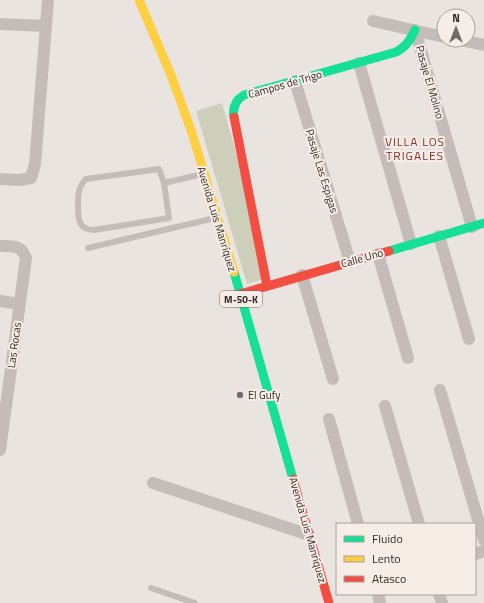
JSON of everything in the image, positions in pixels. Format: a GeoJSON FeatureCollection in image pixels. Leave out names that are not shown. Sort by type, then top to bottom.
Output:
{"type":"FeatureCollection","features":[{"type":"Feature","properties":{"kind":"street"},"geometry":{"type":"LineString","coordinates":[[0,179],[20,180],[31,178],[35,164],[48,0]]}},
{"type":"Feature","properties":{"kind":"street","name":"Avenida Luis Manríquez"},"geometry":{"type":"LineString","coordinates":[[139,0],[160,46],[189,125],[240,294],[309,535],[331,598]]}},
{"type":"Feature","properties":{"kind":"street"},"geometry":{"type":"LineString","coordinates":[[374,21],[436,35]]}},
{"type":"Feature","properties":{"kind":"street"},"geometry":{"type":"LineString","coordinates":[[0,24],[46,26]]}},
{"type":"Feature","properties":{"kind":"street","name":"Campos de Trigo"},"geometry":{"type":"LineString","coordinates":[[267,286],[233,114],[233,108],[237,100],[244,95],[396,52],[403,49],[415,30]]}},
{"type":"Feature","properties":{"kind":"street","name":"Pasaje El Molino"},"geometry":{"type":"LineString","coordinates":[[415,30],[478,225]]}},
{"type":"Feature","properties":{"kind":"street"},"geometry":{"type":"LineString","coordinates":[[358,63],[411,244]]}},
{"type":"Feature","properties":{"kind":"street","name":"Pasaje Las Espigas"},"geometry":{"type":"LineString","coordinates":[[295,81],[350,262]]}},
{"type":"Feature","properties":{"kind":"street","name":"Calle Uno"},"geometry":{"type":"LineString","coordinates":[[240,294],[478,225]]}},
{"type":"Feature","properties":{"kind":"street"},"geometry":{"type":"LineString","coordinates":[[439,236],[469,339]]}},
{"type":"Feature","properties":{"kind":"street","name":"Las Rocas"},"geometry":{"type":"LineString","coordinates":[[0,450],[6,366],[20,304],[26,258],[25,254],[20,249],[6,246]]}},
{"type":"Feature","properties":{"kind":"street"},"geometry":{"type":"LineString","coordinates":[[378,254],[408,358]]}},
{"type":"Feature","properties":{"kind":"street"},"geometry":{"type":"LineString","coordinates":[[302,275],[334,379]]}},
{"type":"Feature","properties":{"kind":"street"},"geometry":{"type":"LineString","coordinates":[[0,301],[20,304]]}},
{"type":"Feature","properties":{"kind":"street"},"geometry":{"type":"LineString","coordinates":[[440,390],[484,540]]}},
{"type":"Feature","properties":{"kind":"street"},"geometry":{"type":"LineString","coordinates":[[385,406],[419,523]]}},
{"type":"Feature","properties":{"kind":"street"},"geometry":{"type":"LineString","coordinates":[[329,419],[358,523]]}},
{"type":"Feature","properties":{"kind":"street"},"geometry":{"type":"LineString","coordinates":[[154,483],[309,535]]}},
{"type":"Feature","properties":{"kind":"lane"},"geometry":{"type":"LineString","coordinates":[[159,170],[164,183],[169,218],[94,230],[86,229],[80,223],[78,215],[78,190],[86,179],[159,170]]}},
{"type":"Feature","properties":{"kind":"lane"},"geometry":{"type":"LineString","coordinates":[[164,183],[204,174]]}},
{"type":"Feature","properties":{"kind":"lane"},"geometry":{"type":"LineString","coordinates":[[88,248],[217,217]]}},
{"type":"Feature","properties":{"kind":"lane"},"geometry":{"type":"LineString","coordinates":[[151,588],[195,603]]}},
{"type":"Feature","properties":{"kind":"green space"},"geometry":{"type":"Polygon","coordinates":[[[222,103],[271,277],[247,284],[196,111],[222,103]]]}},
{"type":"Feature","properties":{"kind":"traffic: fast"},"geometry":{"type":"LineString","coordinates":[[234,117],[235,104],[244,95],[396,52],[407,43],[415,30]]}},
{"type":"Feature","properties":{"kind":"traffic: fast"},"geometry":{"type":"LineString","coordinates":[[389,251],[484,223]]}},
{"type":"Feature","properties":{"kind":"traffic: fast"},"geometry":{"type":"LineString","coordinates":[[234,272],[293,479]]}},
{"type":"Feature","properties":{"kind":"traffic: slow"},"geometry":{"type":"LineString","coordinates":[[139,0],[171,75],[192,133],[234,272]]}},
{"type":"Feature","properties":{"kind":"traffic: jam"},"geometry":{"type":"LineString","coordinates":[[234,117],[267,286]]}},
{"type":"Feature","properties":{"kind":"traffic: jam"},"geometry":{"type":"LineString","coordinates":[[240,294],[389,251]]}},
{"type":"Feature","properties":{"kind":"traffic: jam"},"geometry":{"type":"LineString","coordinates":[[293,479],[329,603]]}},
{"type":"Feature","properties":{"kind":"place","name":"El Gufy"},"geometry":{"type":"Point","coordinates":[240,395]}},
{"type":"Feature","properties":{"kind":"district","name":"VILLA LOS TRIGALES"},"geometry":{"type":"Point","coordinates":[415,149]}}]}
